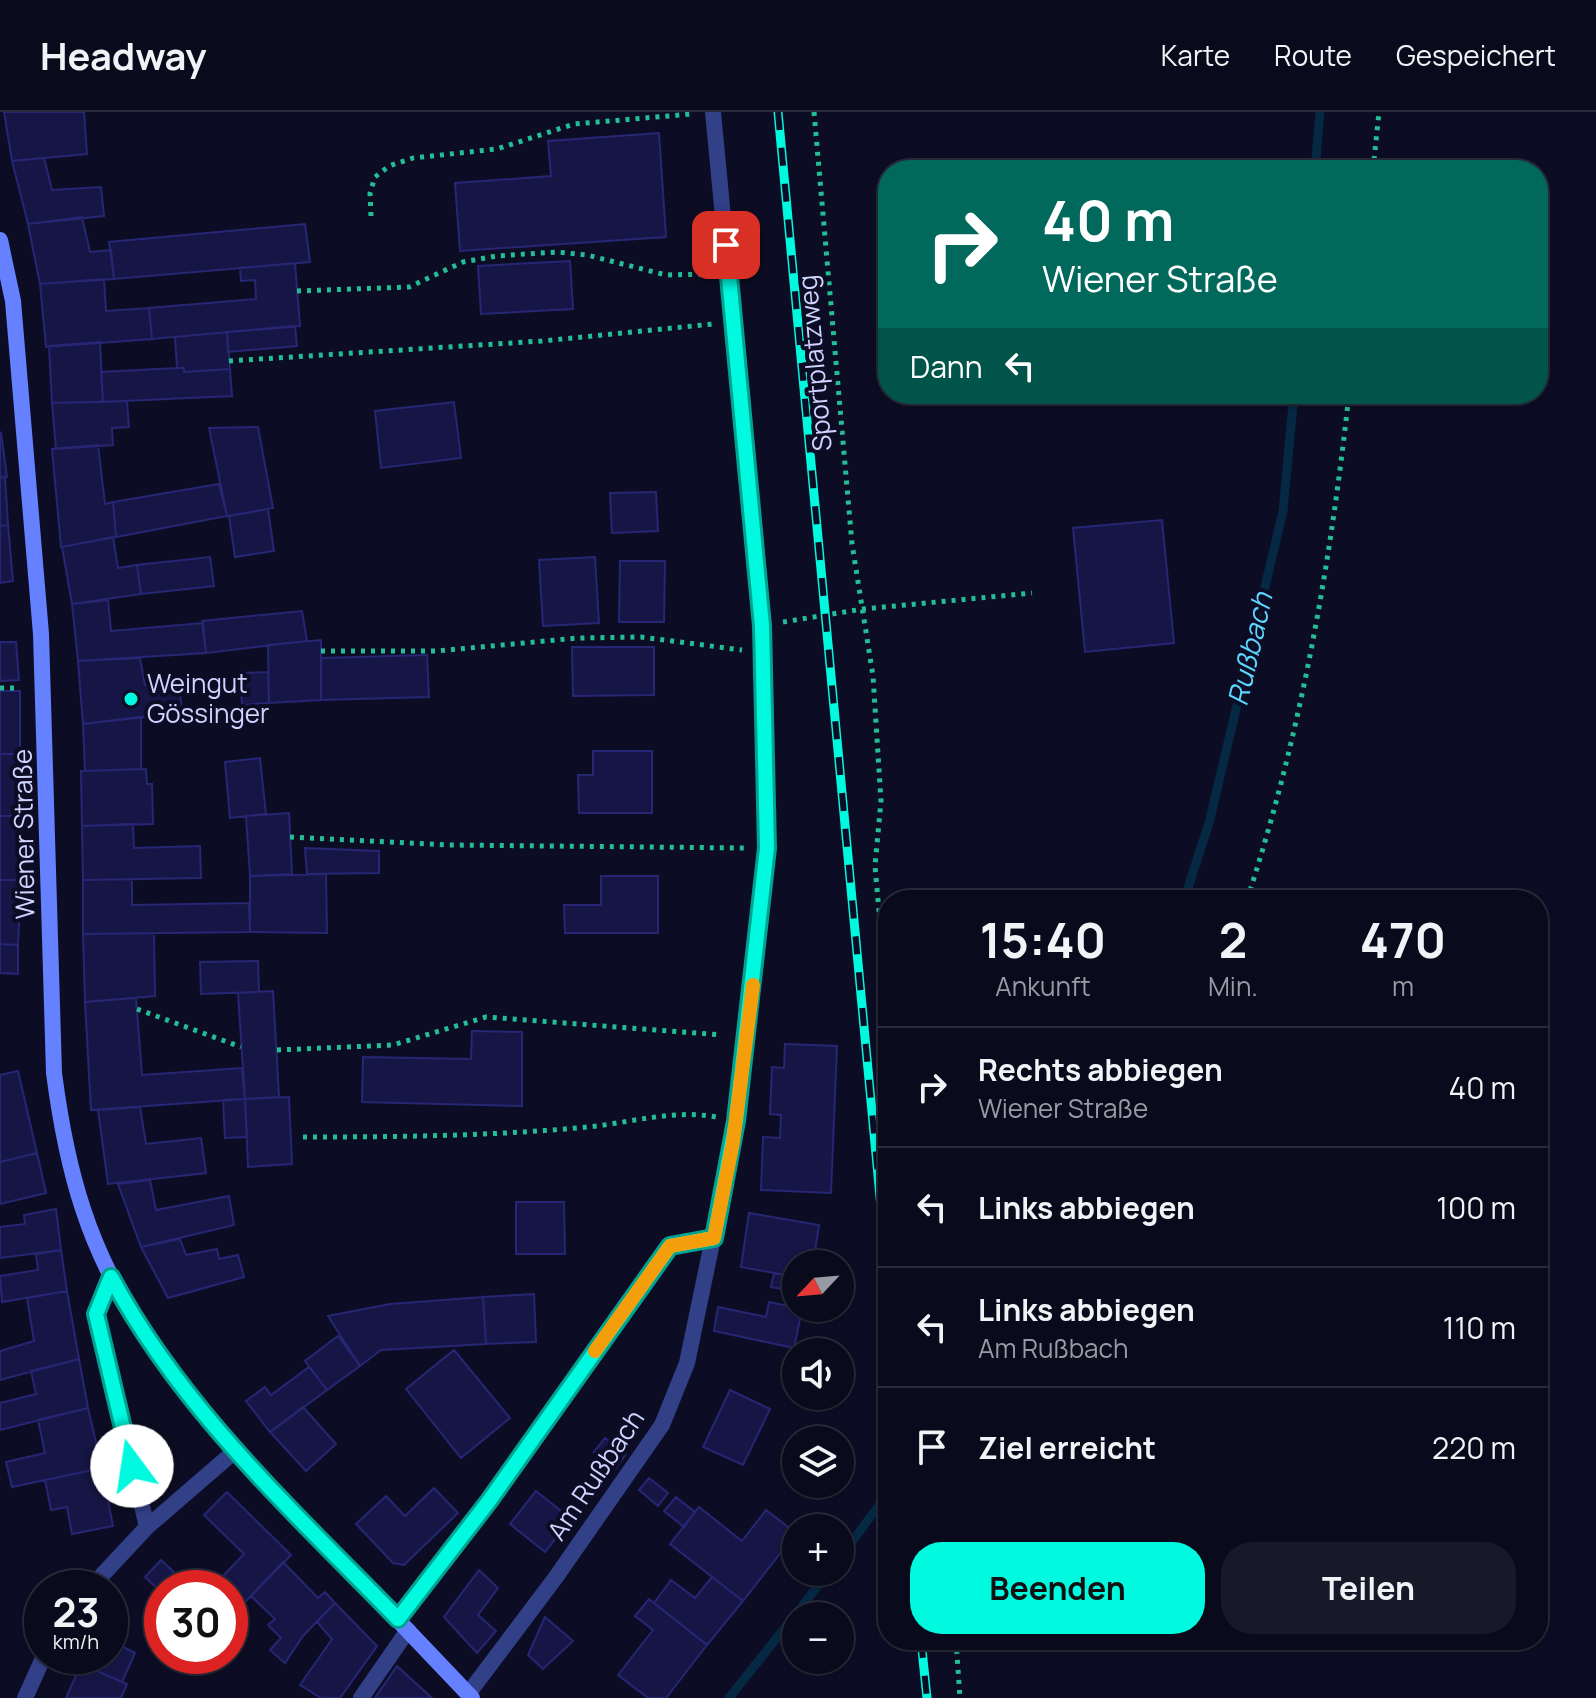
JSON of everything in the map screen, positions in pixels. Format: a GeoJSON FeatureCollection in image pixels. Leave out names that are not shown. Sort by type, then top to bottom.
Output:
{"type":"FeatureCollection","features":[{"type":"Feature","properties":{"kind":"main road","name":"Wiener Straße"},"geometry":{"type":"LineString","coordinates":[[0,240],[13,301],[41,634],[49,820],[54,1073],[71,1170],[83,1211],[111,1277],[154,1350],[235,1451],[470,1696]]}},
{"type":"Feature","properties":{"kind":"street","name":"Am Rußbach"},"geometry":{"type":"LineString","coordinates":[[470,1696],[662,1425],[687,1363],[736,1121],[767,848],[763,652],[713,112]]}},
{"type":"Feature","properties":{"kind":"street"},"geometry":{"type":"LineString","coordinates":[[361,1698],[403,1625],[670,1246],[714,1238]]}},
{"type":"Feature","properties":{"kind":"street"},"geometry":{"type":"LineString","coordinates":[[111,1277],[96,1314],[147,1527]]}},
{"type":"Feature","properties":{"kind":"street"},"geometry":{"type":"LineString","coordinates":[[107,1570],[147,1527],[235,1451]]}},
{"type":"Feature","properties":{"kind":"street"},"geometry":{"type":"LineString","coordinates":[[25,1698],[36,1674]]}},
{"type":"Feature","properties":{"kind":"path"},"geometry":{"type":"LineString","coordinates":[[371,216],[370,193],[375,177],[389,166],[413,158],[497,149],[574,124],[713,112]]}},
{"type":"Feature","properties":{"kind":"path","name":"Sportplatzweg"},"geometry":{"type":"LineString","coordinates":[[814,112],[852,544],[873,676],[881,801],[875,866],[878,900]]}},
{"type":"Feature","properties":{"kind":"path"},"geometry":{"type":"LineString","coordinates":[[1374,160],[1379,112]]}},
{"type":"Feature","properties":{"kind":"path"},"geometry":{"type":"LineString","coordinates":[[297,291],[409,287],[463,262],[496,256],[557,252],[587,255],[666,275],[729,272]]}},
{"type":"Feature","properties":{"kind":"path"},"geometry":{"type":"LineString","coordinates":[[229,361],[542,341],[734,322]]}},
{"type":"Feature","properties":{"kind":"path"},"geometry":{"type":"LineString","coordinates":[[1250,890],[1278,807],[1307,682],[1333,538],[1348,404]]}},
{"type":"Feature","properties":{"kind":"path"},"geometry":{"type":"LineString","coordinates":[[762,626],[863,609],[1032,593]]}},
{"type":"Feature","properties":{"kind":"path"},"geometry":{"type":"LineString","coordinates":[[321,651],[437,651],[578,638],[641,637],[763,652]]}},
{"type":"Feature","properties":{"kind":"path"},"geometry":{"type":"LineString","coordinates":[[290,837],[449,845],[767,848]]}},
{"type":"Feature","properties":{"kind":"path"},"geometry":{"type":"LineString","coordinates":[[137,1009],[241,1047]]}},
{"type":"Feature","properties":{"kind":"path"},"geometry":{"type":"LineString","coordinates":[[277,1050],[393,1045],[486,1017],[713,1033],[747,1042]]}},
{"type":"Feature","properties":{"kind":"path"},"geometry":{"type":"LineString","coordinates":[[303,1137],[471,1135],[589,1127],[692,1112],[736,1121]]}},
{"type":"Feature","properties":{"kind":"path"},"geometry":{"type":"LineString","coordinates":[[957,1650],[960,1698]]}},
{"type":"Feature","properties":{"kind":"building"},"geometry":{"type":"Polygon","coordinates":[[[4,112],[84,112],[87,154],[12,161],[4,112]]]}},
{"type":"Feature","properties":{"kind":"building"},"geometry":{"type":"Polygon","coordinates":[[[659,133],[666,237],[460,251],[455,183],[551,176],[548,141],[659,133]]]}},
{"type":"Feature","properties":{"kind":"building"},"geometry":{"type":"Polygon","coordinates":[[[44,158],[52,190],[101,187],[104,216],[28,224],[12,161],[44,158]]]}},
{"type":"Feature","properties":{"kind":"building"},"geometry":{"type":"Polygon","coordinates":[[[82,217],[90,252],[111,250],[114,279],[40,284],[28,224],[82,217]]]}},
{"type":"Feature","properties":{"kind":"building"},"geometry":{"type":"Polygon","coordinates":[[[305,224],[310,262],[114,279],[109,242],[305,224]]]}},
{"type":"Feature","properties":{"kind":"building"},"geometry":{"type":"Polygon","coordinates":[[[570,261],[573,309],[481,314],[478,266],[570,261]]]}},
{"type":"Feature","properties":{"kind":"building"},"geometry":{"type":"Polygon","coordinates":[[[295,263],[300,326],[152,339],[149,308],[256,299],[255,280],[241,281],[240,268],[295,263]]]}},
{"type":"Feature","properties":{"kind":"building"},"geometry":{"type":"Polygon","coordinates":[[[104,279],[106,311],[149,308],[152,339],[46,347],[40,284],[104,279]]]}},
{"type":"Feature","properties":{"kind":"building"},"geometry":{"type":"Polygon","coordinates":[[[295,326],[297,346],[228,352],[227,332],[295,326]]]}},
{"type":"Feature","properties":{"kind":"building"},"geometry":{"type":"Polygon","coordinates":[[[227,332],[230,369],[184,372],[184,368],[177,368],[175,337],[227,332]]]}},
{"type":"Feature","properties":{"kind":"building"},"geometry":{"type":"Polygon","coordinates":[[[100,342],[103,402],[52,403],[49,346],[100,342]]]}},
{"type":"Feature","properties":{"kind":"building"},"geometry":{"type":"Polygon","coordinates":[[[184,368],[184,372],[230,369],[232,396],[103,402],[101,372],[184,368]]]}},
{"type":"Feature","properties":{"kind":"building"},"geometry":{"type":"Polygon","coordinates":[[[127,401],[129,427],[112,428],[113,445],[56,449],[52,403],[127,401]]]}},
{"type":"Feature","properties":{"kind":"building"},"geometry":{"type":"Polygon","coordinates":[[[454,402],[461,458],[381,468],[375,411],[454,402]]]}},
{"type":"Feature","properties":{"kind":"building"},"geometry":{"type":"Polygon","coordinates":[[[258,427],[273,508],[227,516],[209,428],[258,427]]]}},
{"type":"Feature","properties":{"kind":"building"},"geometry":{"type":"Polygon","coordinates":[[[0,434],[7,477],[0,478],[0,434]]]}},
{"type":"Feature","properties":{"kind":"building"},"geometry":{"type":"Polygon","coordinates":[[[98,445],[105,504],[113,502],[116,537],[61,547],[52,449],[98,445]]]}},
{"type":"Feature","properties":{"kind":"building"},"geometry":{"type":"Polygon","coordinates":[[[5,477],[8,525],[0,526],[0,478],[5,477]]]}},
{"type":"Feature","properties":{"kind":"building"},"geometry":{"type":"Polygon","coordinates":[[[219,484],[227,516],[116,537],[113,502],[219,484]]]}},
{"type":"Feature","properties":{"kind":"building"},"geometry":{"type":"Polygon","coordinates":[[[656,492],[658,531],[612,533],[610,493],[656,492]]]}},
{"type":"Feature","properties":{"kind":"building"},"geometry":{"type":"Polygon","coordinates":[[[268,509],[274,551],[235,557],[229,516],[268,509]]]}},
{"type":"Feature","properties":{"kind":"building"},"geometry":{"type":"Polygon","coordinates":[[[1162,520],[1174,643],[1085,652],[1073,528],[1162,520]]]}},
{"type":"Feature","properties":{"kind":"building"},"geometry":{"type":"Polygon","coordinates":[[[8,525],[13,581],[0,583],[0,526],[8,525]]]}},
{"type":"Feature","properties":{"kind":"building"},"geometry":{"type":"Polygon","coordinates":[[[113,537],[118,568],[137,565],[141,594],[72,604],[62,547],[113,537]]]}},
{"type":"Feature","properties":{"kind":"building"},"geometry":{"type":"Polygon","coordinates":[[[210,557],[214,586],[141,594],[137,565],[210,557]]]}},
{"type":"Feature","properties":{"kind":"building"},"geometry":{"type":"Polygon","coordinates":[[[595,557],[599,623],[543,626],[539,560],[595,557]]]}},
{"type":"Feature","properties":{"kind":"building"},"geometry":{"type":"Polygon","coordinates":[[[620,561],[665,561],[664,622],[619,622],[620,561]]]}},
{"type":"Feature","properties":{"kind":"building"},"geometry":{"type":"Polygon","coordinates":[[[108,600],[111,631],[203,623],[206,653],[78,661],[72,604],[108,600]]]}},
{"type":"Feature","properties":{"kind":"building"},"geometry":{"type":"Polygon","coordinates":[[[302,611],[307,641],[206,653],[202,621],[302,611]]]}},
{"type":"Feature","properties":{"kind":"building"},"geometry":{"type":"Polygon","coordinates":[[[321,640],[321,700],[269,703],[268,645],[321,640]]]}},
{"type":"Feature","properties":{"kind":"building"},"geometry":{"type":"Polygon","coordinates":[[[0,642],[16,642],[19,680],[0,681],[0,642]]]}},
{"type":"Feature","properties":{"kind":"building"},"geometry":{"type":"Polygon","coordinates":[[[572,647],[654,647],[654,695],[573,696],[572,647]]]}},
{"type":"Feature","properties":{"kind":"building"},"geometry":{"type":"Polygon","coordinates":[[[427,655],[429,697],[321,700],[321,658],[427,655]]]}},
{"type":"Feature","properties":{"kind":"building","name":"Weingut Gössinger"},"geometry":{"type":"Polygon","coordinates":[[[140,658],[145,685],[179,682],[182,713],[83,724],[78,661],[140,658]]]}},
{"type":"Feature","properties":{"kind":"building"},"geometry":{"type":"Polygon","coordinates":[[[268,672],[269,703],[242,705],[240,673],[268,672]]]}},
{"type":"Feature","properties":{"kind":"building"},"geometry":{"type":"Polygon","coordinates":[[[0,691],[20,691],[20,754],[0,754],[0,691]]]}},
{"type":"Feature","properties":{"kind":"building"},"geometry":{"type":"Polygon","coordinates":[[[141,717],[141,769],[85,771],[83,724],[141,717]]]}},
{"type":"Feature","properties":{"kind":"building"},"geometry":{"type":"Polygon","coordinates":[[[593,751],[652,751],[652,813],[579,813],[578,775],[593,775],[593,751]]]}},
{"type":"Feature","properties":{"kind":"building"},"geometry":{"type":"Polygon","coordinates":[[[0,754],[20,754],[20,816],[0,816],[0,754]]]}},
{"type":"Feature","properties":{"kind":"building"},"geometry":{"type":"Polygon","coordinates":[[[260,758],[266,814],[230,818],[225,762],[260,758]]]}},
{"type":"Feature","properties":{"kind":"building"},"geometry":{"type":"Polygon","coordinates":[[[146,769],[147,784],[152,784],[153,824],[82,826],[81,771],[146,769]]]}},
{"type":"Feature","properties":{"kind":"building"},"geometry":{"type":"Polygon","coordinates":[[[289,813],[292,874],[250,876],[246,816],[289,813]]]}},
{"type":"Feature","properties":{"kind":"building"},"geometry":{"type":"Polygon","coordinates":[[[0,816],[20,816],[21,880],[0,880],[0,816]]]}},
{"type":"Feature","properties":{"kind":"building"},"geometry":{"type":"Polygon","coordinates":[[[133,824],[134,848],[200,846],[201,878],[83,880],[82,826],[133,824]]]}},
{"type":"Feature","properties":{"kind":"building"},"geometry":{"type":"Polygon","coordinates":[[[305,848],[379,851],[379,873],[307,874],[305,848]]]}},
{"type":"Feature","properties":{"kind":"building"},"geometry":{"type":"Polygon","coordinates":[[[326,874],[327,933],[250,932],[250,876],[326,874]]]}},
{"type":"Feature","properties":{"kind":"building"},"geometry":{"type":"Polygon","coordinates":[[[601,876],[658,876],[658,933],[565,933],[564,905],[601,905],[601,876]]]}},
{"type":"Feature","properties":{"kind":"building"},"geometry":{"type":"Polygon","coordinates":[[[0,880],[21,880],[18,945],[0,944],[0,880]]]}},
{"type":"Feature","properties":{"kind":"building"},"geometry":{"type":"Polygon","coordinates":[[[83,880],[132,880],[132,905],[249,903],[250,932],[83,934],[83,880]]]}},
{"type":"Feature","properties":{"kind":"building"},"geometry":{"type":"Polygon","coordinates":[[[83,934],[154,934],[155,996],[85,1002],[83,934]]]}},
{"type":"Feature","properties":{"kind":"building"},"geometry":{"type":"Polygon","coordinates":[[[0,944],[18,945],[18,974],[0,973],[0,944]]]}},
{"type":"Feature","properties":{"kind":"building"},"geometry":{"type":"Polygon","coordinates":[[[258,961],[259,992],[201,994],[200,962],[258,961]]]}},
{"type":"Feature","properties":{"kind":"building"},"geometry":{"type":"Polygon","coordinates":[[[273,991],[279,1097],[245,1099],[238,993],[273,991]]]}},
{"type":"Feature","properties":{"kind":"building"},"geometry":{"type":"Polygon","coordinates":[[[136,998],[142,1075],[242,1068],[245,1099],[91,1110],[85,1002],[136,998]]]}},
{"type":"Feature","properties":{"kind":"building"},"geometry":{"type":"Polygon","coordinates":[[[472,1031],[522,1032],[522,1106],[362,1102],[363,1057],[471,1059],[472,1031]]]}},
{"type":"Feature","properties":{"kind":"building"},"geometry":{"type":"Polygon","coordinates":[[[785,1044],[837,1046],[831,1193],[761,1190],[763,1137],[780,1138],[781,1115],[770,1114],[772,1067],[784,1068],[785,1044]]]}},
{"type":"Feature","properties":{"kind":"building"},"geometry":{"type":"Polygon","coordinates":[[[18,1071],[37,1153],[0,1162],[0,1075],[18,1071]]]}},
{"type":"Feature","properties":{"kind":"building"},"geometry":{"type":"Polygon","coordinates":[[[289,1097],[292,1164],[248,1167],[245,1099],[289,1097]]]}},
{"type":"Feature","properties":{"kind":"building"},"geometry":{"type":"Polygon","coordinates":[[[245,1099],[247,1137],[225,1138],[223,1100],[245,1099]]]}},
{"type":"Feature","properties":{"kind":"building"},"geometry":{"type":"Polygon","coordinates":[[[140,1107],[146,1144],[201,1138],[206,1173],[108,1184],[98,1110],[140,1107]]]}},
{"type":"Feature","properties":{"kind":"building"},"geometry":{"type":"Polygon","coordinates":[[[37,1153],[46,1193],[0,1204],[0,1162],[37,1153]]]}},
{"type":"Feature","properties":{"kind":"building"},"geometry":{"type":"Polygon","coordinates":[[[150,1180],[156,1210],[229,1196],[234,1225],[141,1247],[118,1184],[150,1180]]]}},
{"type":"Feature","properties":{"kind":"building"},"geometry":{"type":"Polygon","coordinates":[[[516,1202],[564,1202],[565,1254],[516,1254],[516,1202]]]}},
{"type":"Feature","properties":{"kind":"building"},"geometry":{"type":"Polygon","coordinates":[[[56,1209],[61,1250],[0,1258],[0,1227],[25,1224],[24,1215],[56,1209]]]}},
{"type":"Feature","properties":{"kind":"building"},"geometry":{"type":"Polygon","coordinates":[[[749,1213],[819,1225],[815,1250],[782,1250],[782,1274],[741,1267],[749,1213]]]}},
{"type":"Feature","properties":{"kind":"building"},"geometry":{"type":"Polygon","coordinates":[[[180,1239],[186,1255],[217,1249],[219,1259],[238,1255],[244,1277],[168,1298],[141,1247],[180,1239]]]}},
{"type":"Feature","properties":{"kind":"building"},"geometry":{"type":"Polygon","coordinates":[[[61,1250],[67,1291],[2,1302],[0,1276],[38,1270],[36,1254],[61,1250]]]}},
{"type":"Feature","properties":{"kind":"building"},"geometry":{"type":"Polygon","coordinates":[[[774,1273],[782,1274],[782,1289],[771,1287],[774,1273]]]}},
{"type":"Feature","properties":{"kind":"building"},"geometry":{"type":"Polygon","coordinates":[[[67,1291],[79,1359],[0,1380],[0,1351],[34,1341],[27,1298],[67,1291]]]}},
{"type":"Feature","properties":{"kind":"building"},"geometry":{"type":"Polygon","coordinates":[[[534,1294],[536,1342],[486,1344],[483,1297],[534,1294]]]}},
{"type":"Feature","properties":{"kind":"building"},"geometry":{"type":"Polygon","coordinates":[[[483,1297],[486,1344],[381,1350],[360,1366],[328,1316],[390,1304],[483,1297]]]}},
{"type":"Feature","properties":{"kind":"building"},"geometry":{"type":"Polygon","coordinates":[[[769,1302],[782,1305],[782,1322],[799,1322],[796,1338],[782,1338],[782,1345],[714,1331],[718,1307],[766,1317],[769,1302]]]}},
{"type":"Feature","properties":{"kind":"building"},"geometry":{"type":"Polygon","coordinates":[[[338,1336],[360,1366],[327,1390],[305,1361],[338,1336]]]}},
{"type":"Feature","properties":{"kind":"building"},"geometry":{"type":"Polygon","coordinates":[[[454,1350],[510,1418],[461,1458],[406,1389],[454,1350]]]}},
{"type":"Feature","properties":{"kind":"building"},"geometry":{"type":"Polygon","coordinates":[[[79,1359],[88,1408],[0,1430],[0,1403],[36,1394],[31,1371],[79,1359]]]}},
{"type":"Feature","properties":{"kind":"building"},"geometry":{"type":"Polygon","coordinates":[[[309,1367],[327,1390],[270,1432],[246,1401],[265,1387],[271,1395],[309,1367]]]}},
{"type":"Feature","properties":{"kind":"building"},"geometry":{"type":"Polygon","coordinates":[[[730,1390],[770,1409],[743,1465],[703,1447],[730,1390]]]}},
{"type":"Feature","properties":{"kind":"building"},"geometry":{"type":"Polygon","coordinates":[[[303,1407],[336,1444],[306,1471],[270,1432],[303,1407]]]}},
{"type":"Feature","properties":{"kind":"building"},"geometry":{"type":"Polygon","coordinates":[[[88,1408],[102,1468],[12,1487],[6,1462],[45,1453],[38,1420],[88,1408]]]}},
{"type":"Feature","properties":{"kind":"building"},"geometry":{"type":"Polygon","coordinates":[[[605,1438],[626,1454],[616,1468],[594,1452],[605,1438]]]}},
{"type":"Feature","properties":{"kind":"building"},"geometry":{"type":"Polygon","coordinates":[[[102,1468],[113,1526],[72,1534],[67,1507],[51,1510],[45,1480],[102,1468]]]}},
{"type":"Feature","properties":{"kind":"building"},"geometry":{"type":"Polygon","coordinates":[[[649,1478],[668,1493],[658,1506],[639,1490],[649,1478]]]}},
{"type":"Feature","properties":{"kind":"building"},"geometry":{"type":"Polygon","coordinates":[[[434,1488],[458,1513],[404,1565],[393,1563],[356,1524],[386,1496],[405,1516],[434,1488]]]}},
{"type":"Feature","properties":{"kind":"building"},"geometry":{"type":"Polygon","coordinates":[[[536,1491],[571,1519],[545,1552],[510,1524],[536,1491]]]}},
{"type":"Feature","properties":{"kind":"building"},"geometry":{"type":"Polygon","coordinates":[[[227,1492],[291,1555],[248,1599],[248,1570],[229,1570],[244,1554],[204,1515],[227,1492]]]}},
{"type":"Feature","properties":{"kind":"building"},"geometry":{"type":"Polygon","coordinates":[[[676,1497],[695,1512],[684,1527],[664,1511],[676,1497]]]}},
{"type":"Feature","properties":{"kind":"building"},"geometry":{"type":"Polygon","coordinates":[[[699,1507],[742,1541],[766,1510],[782,1522],[782,1551],[743,1601],[670,1544],[699,1507]]]}},
{"type":"Feature","properties":{"kind":"building"},"geometry":{"type":"Polygon","coordinates":[[[161,1560],[172,1570],[152,1570],[161,1560]]]}},
{"type":"Feature","properties":{"kind":"building"},"geometry":{"type":"Polygon","coordinates":[[[283,1562],[318,1598],[325,1592],[335,1603],[303,1636],[285,1663],[270,1650],[281,1638],[268,1625],[275,1619],[251,1596],[283,1562]]]}},
{"type":"Feature","properties":{"kind":"building"},"geometry":{"type":"Polygon","coordinates":[[[479,1570],[498,1588],[478,1615],[496,1631],[477,1653],[444,1617],[479,1570]]]}},
{"type":"Feature","properties":{"kind":"building"},"geometry":{"type":"Polygon","coordinates":[[[712,1577],[743,1601],[707,1645],[654,1603],[671,1580],[695,1598],[712,1577]]]}},
{"type":"Feature","properties":{"kind":"building"},"geometry":{"type":"Polygon","coordinates":[[[649,1599],[707,1645],[666,1698],[648,1698],[618,1675],[653,1630],[635,1616],[649,1599]]]}},
{"type":"Feature","properties":{"kind":"building"},"geometry":{"type":"Polygon","coordinates":[[[335,1603],[377,1646],[340,1698],[321,1698],[300,1685],[332,1639],[317,1622],[335,1603]]]}},
{"type":"Feature","properties":{"kind":"building"},"geometry":{"type":"Polygon","coordinates":[[[545,1617],[573,1641],[543,1669],[528,1655],[545,1617]]]}},
{"type":"Feature","properties":{"kind":"building"},"geometry":{"type":"Polygon","coordinates":[[[128,1649],[135,1653],[128,1669],[128,1649]]]}},
{"type":"Feature","properties":{"kind":"building"},"geometry":{"type":"Polygon","coordinates":[[[397,1666],[432,1698],[375,1698],[397,1666]]]}},
{"type":"Feature","properties":{"kind":"building"},"geometry":{"type":"Polygon","coordinates":[[[77,1674],[104,1674],[127,1684],[121,1698],[66,1698],[77,1674]]]}},
{"type":"Feature","properties":{"kind":"building"},"geometry":{"type":"Polygon","coordinates":[[[104,1674],[126,1674],[122,1682],[104,1674]]]}},
{"type":"Feature","properties":{"kind":"waterway","name":"Rußbach"},"geometry":{"type":"LineString","coordinates":[[1316,160],[1320,112]]}},
{"type":"Feature","properties":{"kind":"waterway","name":"Rußbach"},"geometry":{"type":"LineString","coordinates":[[1187,890],[1209,823],[1283,511],[1293,404]]}},
{"type":"Feature","properties":{"kind":"waterway","name":"Rußbach"},"geometry":{"type":"LineString","coordinates":[[854,1539],[878,1507]]}},
{"type":"Feature","properties":{"kind":"waterway","name":"Rußbach"},"geometry":{"type":"LineString","coordinates":[[729,1698],[818,1586]]}},
{"type":"Feature","properties":{"kind":"railway"},"geometry":{"type":"LineString","coordinates":[[778,112],[878,1176]]}},
{"type":"Feature","properties":{"kind":"railway"},"geometry":{"type":"LineString","coordinates":[[922,1650],[927,1698]]}},
{"type":"Feature","properties":{"kind":"slow traffic"},"geometry":{"type":"LineString","coordinates":[[595,1351],[670,1246],[714,1238],[733,1142],[753,985]]}},
{"type":"Feature","properties":{"kind":"place","name":"Weingut Gössinger"},"geometry":{"type":"Point","coordinates":[131,699]}},
{"type":"Feature","properties":{"kind":"route"},"geometry":{"type":"LineString","coordinates":[[132,1466],[96,1314],[111,1277],[154,1350],[192,1401],[235,1451],[398,1619],[489,1501],[670,1246],[714,1238],[733,1142],[747,1042],[767,848],[762,626],[726,245]]}}]}
